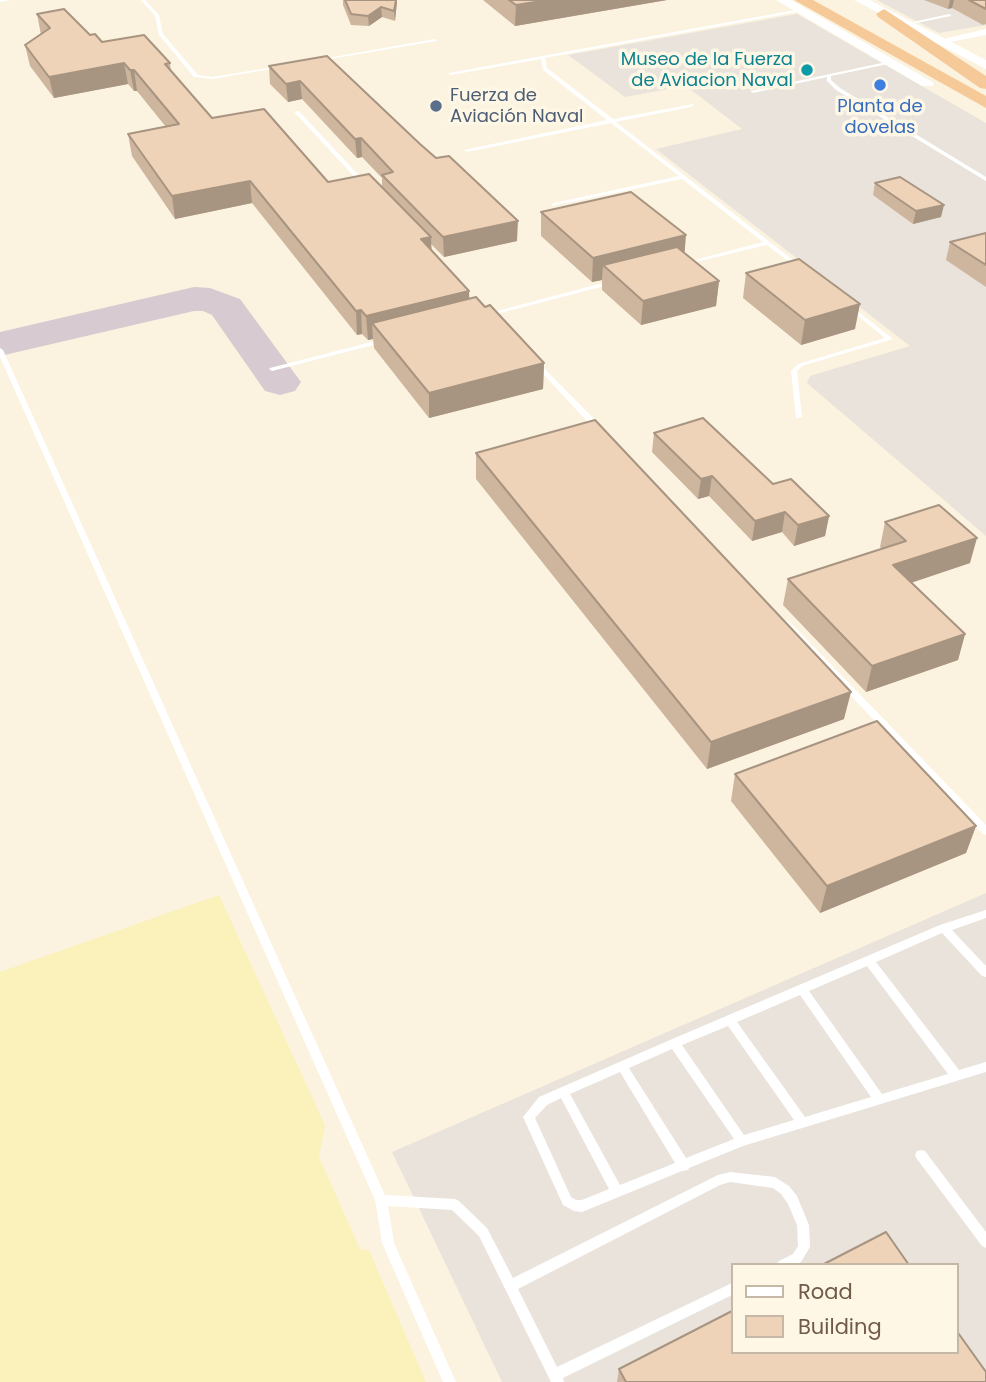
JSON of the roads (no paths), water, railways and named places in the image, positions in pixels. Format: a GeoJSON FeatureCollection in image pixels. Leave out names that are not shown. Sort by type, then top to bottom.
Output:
{"type":"FeatureCollection","features":[{"type":"Feature","properties":{"kind":"highway"},"geometry":{"type":"LineString","coordinates":[[825,0],[986,86]]}},
{"type":"Feature","properties":{"kind":"highway"},"geometry":{"type":"LineString","coordinates":[[801,5],[986,103]]}},
{"type":"Feature","properties":{"kind":"highway"},"geometry":{"type":"LineString","coordinates":[[884,14],[986,86]]}},
{"type":"Feature","properties":{"kind":"highway"},"geometry":{"type":"LineString","coordinates":[[927,83],[956,93],[986,109]]}},
{"type":"Feature","properties":{"kind":"main road"},"geometry":{"type":"LineString","coordinates":[[782,0],[801,5],[927,83]]}},
{"type":"Feature","properties":{"kind":"main road"},"geometry":{"type":"LineString","coordinates":[[860,0],[986,65]]}},
{"type":"Feature","properties":{"kind":"street"},"geometry":{"type":"LineString","coordinates":[[940,41],[986,32]]}},
{"type":"Feature","properties":{"kind":"lane"},"geometry":{"type":"LineString","coordinates":[[0,1],[9,0]]}},
{"type":"Feature","properties":{"kind":"lane"},"geometry":{"type":"LineString","coordinates":[[143,0],[157,16],[161,34],[196,76],[213,78],[286,66]]}},
{"type":"Feature","properties":{"kind":"lane"},"geometry":{"type":"LineString","coordinates":[[451,74],[801,5]]}},
{"type":"Feature","properties":{"kind":"lane"},"geometry":{"type":"LineString","coordinates":[[906,24],[949,15]]}},
{"type":"Feature","properties":{"kind":"lane"},"geometry":{"type":"LineString","coordinates":[[313,61],[435,40]]}},
{"type":"Feature","properties":{"kind":"lane"},"geometry":{"type":"LineString","coordinates":[[543,58],[545,69],[806,273]]}},
{"type":"Feature","properties":{"kind":"lane"},"geometry":{"type":"LineString","coordinates":[[753,91],[891,62]]}},
{"type":"Feature","properties":{"kind":"lane"},"geometry":{"type":"LineString","coordinates":[[830,75],[829,80],[838,89],[986,179]]}},
{"type":"Feature","properties":{"kind":"lane"},"geometry":{"type":"LineString","coordinates":[[467,150],[691,105]]}},
{"type":"Feature","properties":{"kind":"lane"},"geometry":{"type":"LineString","coordinates":[[297,113],[369,188]]}},
{"type":"Feature","properties":{"kind":"lane"},"geometry":{"type":"LineString","coordinates":[[554,205],[683,177]]}},
{"type":"Feature","properties":{"kind":"lane"},"geometry":{"type":"LineString","coordinates":[[678,266],[768,243]]}},
{"type":"Feature","properties":{"kind":"lane"},"geometry":{"type":"LineString","coordinates":[[476,317],[627,279]]}},
{"type":"Feature","properties":{"kind":"lane"},"geometry":{"type":"LineString","coordinates":[[480,304],[499,324]]}},
{"type":"Feature","properties":{"kind":"lane"},"geometry":{"type":"LineString","coordinates":[[798,417],[794,371],[800,365],[890,339],[847,305]]}},
{"type":"Feature","properties":{"kind":"lane"},"geometry":{"type":"LineString","coordinates":[[272,369],[395,338]]}},
{"type":"Feature","properties":{"kind":"lane"},"geometry":{"type":"LineString","coordinates":[[0,350],[381,1200],[388,1243],[450,1382]]}},
{"type":"Feature","properties":{"kind":"lane"},"geometry":{"type":"LineString","coordinates":[[527,354],[604,433]]}},
{"type":"Feature","properties":{"kind":"lane"},"geometry":{"type":"LineString","coordinates":[[776,612],[986,831]]}},
{"type":"Feature","properties":{"kind":"lane"},"geometry":{"type":"LineString","coordinates":[[986,914],[944,928],[563,1091],[543,1101],[529,1117],[568,1200],[573,1205],[582,1206],[742,1141],[986,1067]]}},
{"type":"Feature","properties":{"kind":"lane"},"geometry":{"type":"LineString","coordinates":[[944,928],[986,974]]}},
{"type":"Feature","properties":{"kind":"lane"},"geometry":{"type":"LineString","coordinates":[[869,961],[956,1075]]}},
{"type":"Feature","properties":{"kind":"lane"},"geometry":{"type":"LineString","coordinates":[[802,989],[879,1099]]}},
{"type":"Feature","properties":{"kind":"lane"},"geometry":{"type":"LineString","coordinates":[[730,1020],[801,1121]]}},
{"type":"Feature","properties":{"kind":"lane"},"geometry":{"type":"LineString","coordinates":[[674,1043],[742,1141]]}},
{"type":"Feature","properties":{"kind":"lane"},"geometry":{"type":"LineString","coordinates":[[622,1066],[684,1166]]}},
{"type":"Feature","properties":{"kind":"lane"},"geometry":{"type":"LineString","coordinates":[[563,1091],[617,1192]]}},
{"type":"Feature","properties":{"kind":"lane"},"geometry":{"type":"LineString","coordinates":[[920,1155],[986,1242]]}},
{"type":"Feature","properties":{"kind":"lane"},"geometry":{"type":"LineString","coordinates":[[510,1286],[718,1180],[730,1177],[775,1183],[793,1200],[803,1226],[804,1247],[797,1258],[787,1263]]}},
{"type":"Feature","properties":{"kind":"lane"},"geometry":{"type":"LineString","coordinates":[[381,1200],[455,1205],[484,1232],[557,1379],[730,1290]]}},
{"type":"Feature","properties":{"kind":"place","name":"Museo de la Fuerza de Aviacion Naval"},"geometry":{"type":"Point","coordinates":[807,70]}},
{"type":"Feature","properties":{"kind":"place","name":"Planta de dovelas"},"geometry":{"type":"Point","coordinates":[880,85]}},
{"type":"Feature","properties":{"kind":"place","name":"Fuerza de Aviación Naval"},"geometry":{"type":"Point","coordinates":[436,106]}}]}
